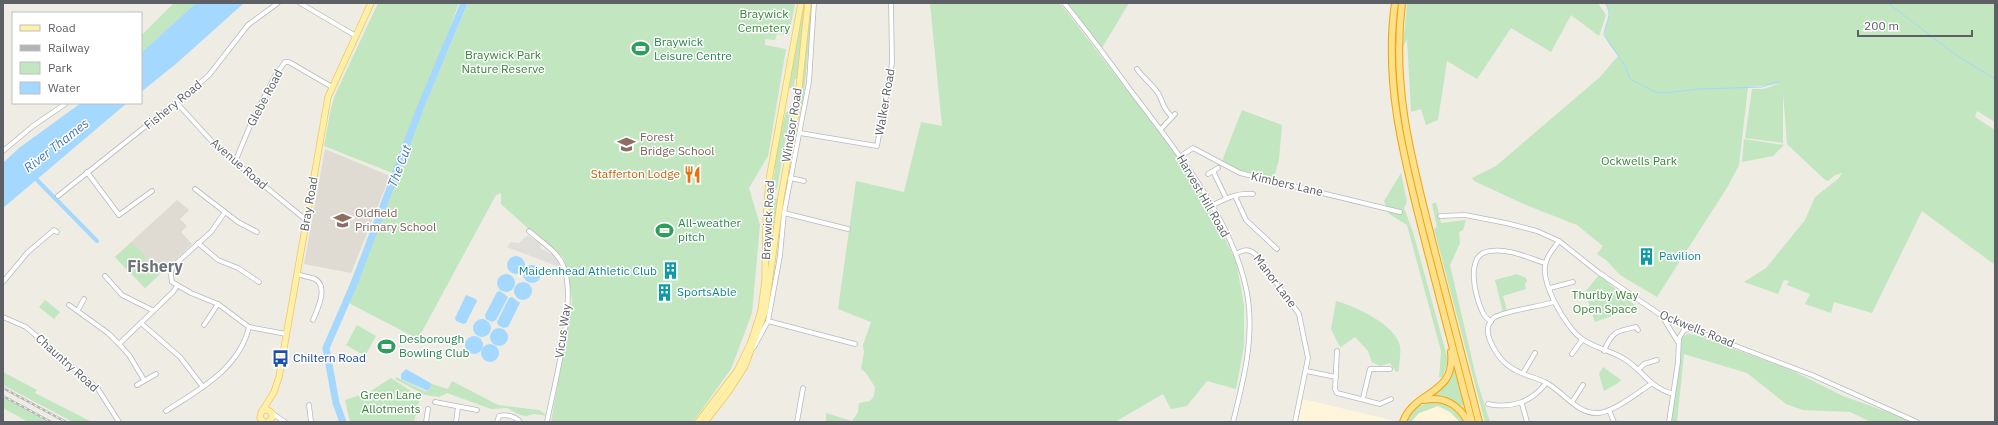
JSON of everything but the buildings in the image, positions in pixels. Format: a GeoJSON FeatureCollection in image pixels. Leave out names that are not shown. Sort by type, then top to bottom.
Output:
{"type":"FeatureCollection","features":[{"type":"Feature","properties":{"kind":"highway"},"geometry":{"type":"LineString","coordinates":[[1395,3],[1392,68],[1398,125],[1407,170],[1472,422]]}},
{"type":"Feature","properties":{"kind":"highway"},"geometry":{"type":"LineString","coordinates":[[1402,3],[1398,61],[1405,130],[1418,189],[1479,422]]}},
{"type":"Feature","properties":{"kind":"highway"},"geometry":{"type":"LineString","coordinates":[[1403,422],[1409,410],[1441,386],[1448,377],[1452,364],[1449,334]]}},
{"type":"Feature","properties":{"kind":"highway"},"geometry":{"type":"LineString","coordinates":[[1420,401],[1435,398],[1447,401],[1460,410],[1468,422]]}},
{"type":"Feature","properties":{"kind":"main road","name":"Bray Road"},"geometry":{"type":"LineString","coordinates":[[261,421],[261,413],[271,398],[279,377],[325,112],[332,87],[371,3]]}},
{"type":"Feature","properties":{"kind":"main road","name":"Braywick Road"},"geometry":{"type":"LineString","coordinates":[[698,422],[737,371],[751,342],[761,311],[765,280],[766,220],[769,180],[801,3]]}},
{"type":"Feature","properties":{"kind":"main road","name":"Windsor Road"},"geometry":{"type":"LineString","coordinates":[[705,422],[729,391],[750,355],[765,311],[771,277],[781,197],[797,107],[808,3]]}},
{"type":"Feature","properties":{"kind":"main road"},"geometry":{"type":"LineString","coordinates":[[269,422],[272,418],[271,398]]}},
{"type":"Feature","properties":{"kind":"main road"},"geometry":{"type":"LineString","coordinates":[[264,410],[272,413]]}},
{"type":"Feature","properties":{"kind":"street","name":"Fishery Road"},"geometry":{"type":"LineString","coordinates":[[58,196],[209,75],[248,26],[278,3]]}},
{"type":"Feature","properties":{"kind":"street"},"geometry":{"type":"LineString","coordinates":[[300,3],[356,36]]}},
{"type":"Feature","properties":{"kind":"street","name":"Braywick Road"},"geometry":{"type":"LineString","coordinates":[[750,355],[768,321],[780,256],[784,214],[800,133],[808,82],[814,3]]}},
{"type":"Feature","properties":{"kind":"street","name":"Walker Road"},"geometry":{"type":"LineString","coordinates":[[800,133],[876,146],[892,63],[891,3]]}},
{"type":"Feature","properties":{"kind":"street","name":"Harvest Hill Road"},"geometry":{"type":"LineString","coordinates":[[1064,3],[1181,156],[1211,206],[1236,254],[1248,299],[1250,330],[1246,366],[1233,422]]}},
{"type":"Feature","properties":{"kind":"street","name":"Glebe Road"},"geometry":{"type":"LineString","coordinates":[[235,162],[255,115],[275,76],[285,62],[289,62],[332,87]]}},
{"type":"Feature","properties":{"kind":"street"},"geometry":{"type":"LineString","coordinates":[[1137,69],[1143,79],[1157,92],[1161,104],[1173,115],[1161,129]]}},
{"type":"Feature","properties":{"kind":"street","name":"Avenue Road"},"geometry":{"type":"LineString","coordinates":[[176,102],[196,125],[235,162],[306,220]]}},
{"type":"Feature","properties":{"kind":"street"},"geometry":{"type":"LineString","coordinates":[[3,151],[33,126],[64,104]]}},
{"type":"Feature","properties":{"kind":"street","name":"Kimbers Lane"},"geometry":{"type":"LineString","coordinates":[[1181,156],[1193,148],[1240,173],[1400,212]]}},
{"type":"Feature","properties":{"kind":"street"},"geometry":{"type":"LineString","coordinates":[[1208,174],[1218,168]]}},
{"type":"Feature","properties":{"kind":"street"},"geometry":{"type":"LineString","coordinates":[[1213,171],[1226,198]]}},
{"type":"Feature","properties":{"kind":"street"},"geometry":{"type":"LineString","coordinates":[[87,172],[119,215],[152,191]]}},
{"type":"Feature","properties":{"kind":"street"},"geometry":{"type":"LineString","coordinates":[[790,178],[804,181]]}},
{"type":"Feature","properties":{"kind":"street"},"geometry":{"type":"LineString","coordinates":[[195,189],[225,212],[257,232]]}},
{"type":"Feature","properties":{"kind":"street"},"geometry":{"type":"LineString","coordinates":[[1211,206],[1226,198],[1244,193],[1253,194]]}},
{"type":"Feature","properties":{"kind":"street"},"geometry":{"type":"LineString","coordinates":[[1235,196],[1246,220],[1277,249]]}},
{"type":"Feature","properties":{"kind":"street"},"geometry":{"type":"LineString","coordinates":[[225,212],[211,232],[172,267],[170,275],[172,282],[177,286],[218,304],[249,327],[286,334]]}},
{"type":"Feature","properties":{"kind":"street"},"geometry":{"type":"LineString","coordinates":[[784,214],[848,230]]}},
{"type":"Feature","properties":{"kind":"street","name":"Ockwells Road"},"geometry":{"type":"LineString","coordinates":[[1440,216],[1465,215],[1537,231],[1559,241],[1598,272],[1662,316],[1691,329],[1812,375],[1917,422]]}},
{"type":"Feature","properties":{"kind":"street"},"geometry":{"type":"LineString","coordinates":[[3,282],[28,252],[54,230],[57,232]]}},
{"type":"Feature","properties":{"kind":"street","name":"Vicus Way"},"geometry":{"type":"LineString","coordinates":[[528,231],[557,256],[563,265],[567,278],[568,299],[566,326],[547,422]]}},
{"type":"Feature","properties":{"kind":"street"},"geometry":{"type":"LineString","coordinates":[[1559,241],[1545,263],[1554,302],[1563,320],[1582,340],[1627,360],[1651,384],[1660,390],[1673,394]]}},
{"type":"Feature","properties":{"kind":"street"},"geometry":{"type":"LineString","coordinates":[[198,243],[218,260],[238,268],[259,282]]}},
{"type":"Feature","properties":{"kind":"street","name":"Manor Lane"},"geometry":{"type":"LineString","coordinates":[[1236,254],[1243,250],[1251,250],[1300,314],[1307,349],[1306,371],[1295,422]]}},
{"type":"Feature","properties":{"kind":"street"},"geometry":{"type":"LineString","coordinates":[[1491,322],[1483,314],[1473,282],[1474,265],[1479,257],[1489,250],[1509,252],[1545,263]]}},
{"type":"Feature","properties":{"kind":"street"},"geometry":{"type":"LineString","coordinates":[[297,274],[315,279],[321,287],[322,294],[313,320]]}},
{"type":"Feature","properties":{"kind":"street"},"geometry":{"type":"LineString","coordinates":[[104,276],[122,295],[152,310]]}},
{"type":"Feature","properties":{"kind":"street"},"geometry":{"type":"LineString","coordinates":[[1550,288],[1573,282]]}},
{"type":"Feature","properties":{"kind":"street"},"geometry":{"type":"LineString","coordinates":[[119,344],[177,286]]}},
{"type":"Feature","properties":{"kind":"street"},"geometry":{"type":"LineString","coordinates":[[78,310],[84,298]]}},
{"type":"Feature","properties":{"kind":"street"},"geometry":{"type":"LineString","coordinates":[[1554,302],[1504,315],[1495,318],[1491,322],[1488,328],[1491,340],[1499,357],[1509,367],[1546,383],[1587,413],[1599,413],[1609,410],[1651,384]]}},
{"type":"Feature","properties":{"kind":"street"},"geometry":{"type":"LineString","coordinates":[[204,325],[218,304]]}},
{"type":"Feature","properties":{"kind":"street"},"geometry":{"type":"LineString","coordinates":[[69,305],[78,310],[119,344],[129,355],[144,380]]}},
{"type":"Feature","properties":{"kind":"street"},"geometry":{"type":"LineString","coordinates":[[1662,316],[1678,342]]}},
{"type":"Feature","properties":{"kind":"street","name":"Chauntry Road"},"geometry":{"type":"LineString","coordinates":[[3,318],[13,320],[26,327],[98,389],[119,422]]}},
{"type":"Feature","properties":{"kind":"street"},"geometry":{"type":"LineString","coordinates":[[768,321],[855,344]]}},
{"type":"Feature","properties":{"kind":"street"},"geometry":{"type":"LineString","coordinates":[[141,323],[180,357],[203,387]]}},
{"type":"Feature","properties":{"kind":"street"},"geometry":{"type":"LineString","coordinates":[[166,410],[216,379],[238,354],[244,344],[249,327]]}},
{"type":"Feature","properties":{"kind":"street"},"geometry":{"type":"LineString","coordinates":[[1604,350],[1611,336],[1616,332],[1636,327],[1638,330]]}},
{"type":"Feature","properties":{"kind":"street"},"geometry":{"type":"LineString","coordinates":[[1669,422],[1678,362],[1678,342],[1684,330],[1691,329]]}},
{"type":"Feature","properties":{"kind":"street"},"geometry":{"type":"LineString","coordinates":[[1572,354],[1582,340]]}},
{"type":"Feature","properties":{"kind":"street"},"geometry":{"type":"LineString","coordinates":[[1337,351],[1335,389],[1337,393],[1363,398],[1380,404],[1391,399]]}},
{"type":"Feature","properties":{"kind":"street"},"geometry":{"type":"LineString","coordinates":[[1523,373],[1535,353]]}},
{"type":"Feature","properties":{"kind":"street"},"geometry":{"type":"LineString","coordinates":[[1638,370],[1644,364],[1657,360]]}},
{"type":"Feature","properties":{"kind":"street"},"geometry":{"type":"LineString","coordinates":[[1363,398],[1370,369],[1390,369]]}},
{"type":"Feature","properties":{"kind":"street"},"geometry":{"type":"LineString","coordinates":[[1306,371],[1336,377]]}},
{"type":"Feature","properties":{"kind":"street"},"geometry":{"type":"LineString","coordinates":[[137,385],[156,374]]}},
{"type":"Feature","properties":{"kind":"street"},"geometry":{"type":"LineString","coordinates":[[1488,404],[1495,406],[1522,404],[1541,391],[1546,383]]}},
{"type":"Feature","properties":{"kind":"street"},"geometry":{"type":"LineString","coordinates":[[1572,402],[1583,385]]}},
{"type":"Feature","properties":{"kind":"street"},"geometry":{"type":"LineString","coordinates":[[797,422],[803,388]]}},
{"type":"Feature","properties":{"kind":"street"},"geometry":{"type":"LineString","coordinates":[[435,402],[478,410]]}},
{"type":"Feature","properties":{"kind":"street"},"geometry":{"type":"LineString","coordinates":[[1522,404],[1527,422]]}},
{"type":"Feature","properties":{"kind":"street"},"geometry":{"type":"LineString","coordinates":[[309,405],[311,422]]}},
{"type":"Feature","properties":{"kind":"street"},"geometry":{"type":"LineString","coordinates":[[456,422],[458,407]]}},
{"type":"Feature","properties":{"kind":"street"},"geometry":{"type":"LineString","coordinates":[[426,422],[428,409]]}},
{"type":"Feature","properties":{"kind":"street"},"geometry":{"type":"LineString","coordinates":[[1609,410],[1614,422]]}},
{"type":"Feature","properties":{"kind":"street"},"geometry":{"type":"LineString","coordinates":[[272,413],[285,422]]}},
{"type":"Feature","properties":{"kind":"street"},"geometry":{"type":"LineString","coordinates":[[497,422],[499,416],[502,415],[515,417],[520,422]]}},
{"type":"Feature","properties":{"kind":"shaded area","name":"Oldfield Primary School"},"geometry":{"type":"Polygon","coordinates":[[[325,149],[390,176],[351,273],[304,264],[325,149]]]}},
{"type":"Feature","properties":{"kind":"shaded area"},"geometry":{"type":"Polygon","coordinates":[[[177,200],[189,210],[180,219],[187,226],[181,232],[192,244],[145,288],[115,257],[177,200]]]}},
{"type":"Feature","properties":{"kind":"shaded area"},"geometry":{"type":"Polygon","coordinates":[[[528,235],[541,245],[540,248],[555,256],[562,268],[507,247],[511,242],[519,243],[528,235]]]}},
{"type":"Feature","properties":{"kind":"shaded area"},"geometry":{"type":"Polygon","coordinates":[[[1303,399],[1395,421],[1395,422],[1298,422],[1303,399]]]}},
{"type":"Feature","properties":{"kind":"shaded area"},"geometry":{"type":"Polygon","coordinates":[[[1438,406],[1450,412],[1460,422],[1411,422],[1419,413],[1438,406]]]}},
{"type":"Feature","properties":{"kind":"green space"},"geometry":{"type":"Polygon","coordinates":[[[174,3],[196,3],[142,52],[142,35],[174,3]]]}},
{"type":"Feature","properties":{"kind":"green space"},"geometry":{"type":"Polygon","coordinates":[[[378,3],[459,3],[395,174],[324,146],[335,95],[378,3]]]}},
{"type":"Feature","properties":{"kind":"green space"},"geometry":{"type":"Polygon","coordinates":[[[468,3],[795,3],[789,35],[777,34],[775,40],[765,39],[765,45],[786,49],[768,156],[749,188],[760,225],[752,313],[731,369],[693,422],[551,422],[572,301],[568,273],[563,257],[543,242],[501,204],[501,193],[496,195],[418,339],[343,300],[468,3]]]}},
{"type":"Feature","properties":{"kind":"green space"},"geometry":{"type":"Polygon","coordinates":[[[803,3],[805,3],[797,79],[795,79],[793,88],[788,88],[803,3]]]}},
{"type":"Feature","properties":{"kind":"green space"},"geometry":{"type":"Polygon","coordinates":[[[810,3],[813,3],[803,102],[801,104],[798,102],[810,3]]]}},
{"type":"Feature","properties":{"kind":"green space"},"geometry":{"type":"Polygon","coordinates":[[[930,3],[1059,3],[1067,12],[1183,163],[1205,199],[1236,261],[1244,305],[1244,346],[1236,389],[1207,381],[1187,406],[1171,409],[1163,394],[1115,422],[826,422],[826,413],[852,421],[858,412],[859,403],[870,401],[874,396],[875,387],[866,373],[861,369],[864,352],[863,345],[871,322],[838,309],[856,181],[904,192],[921,122],[942,126],[930,3]]]}},
{"type":"Feature","properties":{"kind":"green space"},"geometry":{"type":"Polygon","coordinates":[[[1068,3],[1129,3],[1102,48],[1068,3]]]}},
{"type":"Feature","properties":{"kind":"green space"},"geometry":{"type":"Polygon","coordinates":[[[1407,3],[1598,3],[1606,15],[1599,36],[1571,15],[1551,52],[1511,28],[1477,79],[1447,61],[1438,120],[1426,125],[1421,109],[1411,112],[1407,39],[1403,47],[1407,3]]]}},
{"type":"Feature","properties":{"kind":"green space","name":"Ockwells Park"},"geometry":{"type":"Polygon","coordinates":[[[1605,3],[1995,3],[1995,122],[1977,111],[1975,117],[1995,130],[1995,265],[1922,211],[1872,313],[1834,302],[1831,313],[1805,304],[1810,294],[1787,285],[1789,281],[1784,280],[1778,294],[1744,282],[1766,268],[1805,220],[1815,197],[1839,178],[1842,173],[1835,175],[1828,181],[1824,179],[1787,144],[1783,92],[1783,143],[1745,138],[1752,89],[1763,89],[1779,84],[1748,87],[1739,165],[1728,186],[1657,297],[1620,275],[1606,260],[1597,254],[1603,246],[1577,225],[1526,205],[1474,181],[1472,178],[1496,166],[1600,77],[1618,56],[1605,36],[1609,12],[1605,3]]]}},
{"type":"Feature","properties":{"kind":"green space"},"geometry":{"type":"Polygon","coordinates":[[[790,110],[792,114],[786,136],[777,189],[773,192],[770,190],[775,172],[773,160],[786,112],[790,110]]]}},
{"type":"Feature","properties":{"kind":"green space"},"geometry":{"type":"Polygon","coordinates":[[[1242,110],[1282,125],[1279,159],[1274,178],[1240,170],[1222,161],[1242,110]]]}},
{"type":"Feature","properties":{"kind":"green space"},"geometry":{"type":"Polygon","coordinates":[[[1744,139],[1784,145],[1773,156],[1742,162],[1744,139]]]}},
{"type":"Feature","properties":{"kind":"green space"},"geometry":{"type":"Polygon","coordinates":[[[1401,173],[1407,202],[1404,208],[1413,232],[1448,360],[1443,376],[1439,378],[1441,351],[1407,225],[1389,214],[1384,201],[1401,173]]]}},
{"type":"Feature","properties":{"kind":"green space"},"geometry":{"type":"Polygon","coordinates":[[[769,198],[778,199],[764,300],[769,198]]]}},
{"type":"Feature","properties":{"kind":"green space"},"geometry":{"type":"Polygon","coordinates":[[[1436,202],[1441,223],[1466,220],[1463,230],[1459,232],[1460,243],[1450,265],[1477,381],[1490,422],[1485,422],[1434,229],[1437,227],[1432,204],[1436,202]]]}},
{"type":"Feature","properties":{"kind":"green space"},"geometry":{"type":"Polygon","coordinates":[[[132,242],[146,257],[144,259],[159,275],[145,288],[115,257],[132,242]]]}},
{"type":"Feature","properties":{"kind":"green space"},"geometry":{"type":"Polygon","coordinates":[[[1517,274],[1526,278],[1526,289],[1503,296],[1507,311],[1503,312],[1495,280],[1517,274]]]}},
{"type":"Feature","properties":{"kind":"green space","name":"Thurlby Way Open Space"},"geometry":{"type":"Polygon","coordinates":[[[1599,275],[1637,307],[1595,322],[1585,292],[1599,275]]]}},
{"type":"Feature","properties":{"kind":"green space"},"geometry":{"type":"Polygon","coordinates":[[[45,300],[60,312],[54,319],[39,307],[45,300]]]}},
{"type":"Feature","properties":{"kind":"green space"},"geometry":{"type":"Polygon","coordinates":[[[1336,301],[1364,312],[1391,331],[1397,338],[1400,346],[1399,371],[1396,372],[1390,363],[1380,366],[1372,362],[1368,351],[1355,337],[1341,347],[1339,345],[1331,329],[1336,301]]]}},
{"type":"Feature","properties":{"kind":"green space","name":"Desborough Bowling Club"},"geometry":{"type":"Polygon","coordinates":[[[357,325],[376,336],[365,356],[346,345],[357,325]]]}},
{"type":"Feature","properties":{"kind":"green space"},"geometry":{"type":"Polygon","coordinates":[[[1687,334],[1696,335],[1789,369],[1843,396],[1904,418],[1908,422],[1871,422],[1850,412],[1803,410],[1786,404],[1747,373],[1684,354],[1677,422],[1670,422],[1682,337],[1687,334]]]}},
{"type":"Feature","properties":{"kind":"green space"},"geometry":{"type":"Polygon","coordinates":[[[1453,365],[1464,405],[1460,406],[1430,396],[1453,365]]]}},
{"type":"Feature","properties":{"kind":"green space"},"geometry":{"type":"Polygon","coordinates":[[[1603,367],[1621,380],[1604,391],[1599,374],[1603,367]]]}},
{"type":"Feature","properties":{"kind":"green space"},"geometry":{"type":"Polygon","coordinates":[[[3,372],[37,390],[35,393],[92,422],[73,422],[3,385],[3,372]]]}},
{"type":"Feature","properties":{"kind":"green space"},"geometry":{"type":"Polygon","coordinates":[[[396,377],[425,391],[428,391],[432,384],[448,389],[452,381],[498,405],[539,410],[548,416],[534,414],[526,416],[520,415],[507,408],[491,409],[447,393],[439,397],[425,395],[395,379],[396,377]]]}},
{"type":"Feature","properties":{"kind":"green space","name":"Green Lane Allotments"},"geometry":{"type":"Polygon","coordinates":[[[391,378],[420,397],[414,422],[350,422],[345,400],[369,392],[391,378]]]}},
{"type":"Feature","properties":{"kind":"green space"},"geometry":{"type":"Polygon","coordinates":[[[3,397],[49,422],[28,422],[3,408],[3,397]]]}},
{"type":"Feature","properties":{"kind":"green space"},"geometry":{"type":"Polygon","coordinates":[[[1437,401],[1452,409],[1464,422],[1460,422],[1450,412],[1438,406],[1419,413],[1411,422],[1407,422],[1412,413],[1419,407],[1427,403],[1437,401]]]}},
{"type":"Feature","properties":{"kind":"water"},"geometry":{"type":"Polygon","coordinates":[[[196,3],[244,3],[177,63],[142,91],[142,52],[196,3]]]}},
{"type":"Feature","properties":{"kind":"water","name":"River Thames"},"geometry":{"type":"Polygon","coordinates":[[[80,104],[126,104],[3,208],[3,163],[19,148],[80,104]]]}},
{"type":"Feature","properties":{"kind":"water"},"geometry":{"type":"Polygon","coordinates":[[[516,256],[522,259],[525,265],[522,271],[516,274],[510,271],[507,265],[510,259],[516,256]]]}},
{"type":"Feature","properties":{"kind":"water"},"geometry":{"type":"Polygon","coordinates":[[[532,265],[538,268],[541,274],[538,280],[532,283],[526,280],[523,274],[526,268],[532,265]]]}},
{"type":"Feature","properties":{"kind":"water"},"geometry":{"type":"Polygon","coordinates":[[[506,274],[512,277],[515,283],[512,289],[506,292],[500,289],[497,283],[500,277],[506,274]]]}},
{"type":"Feature","properties":{"kind":"water"},"geometry":{"type":"Polygon","coordinates":[[[523,282],[529,285],[532,291],[529,297],[523,300],[517,297],[514,291],[517,285],[523,282]]]}},
{"type":"Feature","properties":{"kind":"water"},"geometry":{"type":"Polygon","coordinates":[[[500,291],[508,297],[496,320],[492,322],[486,319],[485,315],[497,292],[500,291]]]}},
{"type":"Feature","properties":{"kind":"water"},"geometry":{"type":"Polygon","coordinates":[[[466,295],[476,299],[477,301],[466,323],[463,324],[456,321],[455,318],[466,295]]]}},
{"type":"Feature","properties":{"kind":"water"},"geometry":{"type":"Polygon","coordinates":[[[512,297],[520,303],[508,327],[504,328],[498,325],[497,322],[509,298],[512,297]]]}},
{"type":"Feature","properties":{"kind":"water"},"geometry":{"type":"Polygon","coordinates":[[[482,319],[488,322],[491,328],[488,334],[482,337],[476,334],[473,328],[476,322],[482,319]]]}},
{"type":"Feature","properties":{"kind":"water"},"geometry":{"type":"Polygon","coordinates":[[[499,328],[505,331],[508,337],[505,343],[499,346],[493,343],[490,337],[493,331],[499,328]]]}},
{"type":"Feature","properties":{"kind":"water"},"geometry":{"type":"Polygon","coordinates":[[[474,336],[480,339],[483,345],[480,351],[474,354],[468,351],[465,345],[468,339],[474,336]]]}},
{"type":"Feature","properties":{"kind":"water"},"geometry":{"type":"Polygon","coordinates":[[[490,344],[496,347],[499,353],[496,359],[490,362],[484,359],[481,353],[484,347],[490,344]]]}},
{"type":"Feature","properties":{"kind":"water"},"geometry":{"type":"Polygon","coordinates":[[[406,369],[432,384],[428,391],[401,379],[401,374],[406,369]]]}},
{"type":"Feature","properties":{"kind":"waterway","name":"The Cut"},"geometry":{"type":"LineString","coordinates":[[343,422],[336,403],[326,348],[354,284],[419,111],[464,3]]}},
{"type":"Feature","properties":{"kind":"waterway"},"geometry":{"type":"LineString","coordinates":[[1605,3],[1608,7],[1609,15],[1604,35],[1625,66],[1630,79],[1655,92],[1664,93],[1700,89],[1762,87],[1779,81]]}},
{"type":"Feature","properties":{"kind":"waterway","name":"The Cut"},"geometry":{"type":"LineString","coordinates":[[1888,3],[1956,55],[1995,79]]}},
{"type":"Feature","properties":{"kind":"waterway"},"geometry":{"type":"LineString","coordinates":[[36,179],[97,241]]}},
{"type":"Feature","properties":{"kind":"railway"},"geometry":{"type":"LineString","coordinates":[[3,388],[66,422]]}},
{"type":"Feature","properties":{"kind":"railway"},"geometry":{"type":"LineString","coordinates":[[3,396],[51,422]]}},
{"type":"Feature","properties":{"kind":"place","name":"Braywick Leisure Centre"},"geometry":{"type":"Point","coordinates":[641,49]}},
{"type":"Feature","properties":{"kind":"place","name":"Forest Bridge School"},"geometry":{"type":"Point","coordinates":[627,144]}},
{"type":"Feature","properties":{"kind":"place","name":"Stafferton Lodge"},"geometry":{"type":"Point","coordinates":[693,174]}},
{"type":"Feature","properties":{"kind":"place","name":"Oldfield Primary School"},"geometry":{"type":"Point","coordinates":[342,220]}},
{"type":"Feature","properties":{"kind":"place","name":"All-weather pitch"},"geometry":{"type":"Point","coordinates":[665,230]}},
{"type":"Feature","properties":{"kind":"place","name":"Pavilion"},"geometry":{"type":"Point","coordinates":[1646,256]}},
{"type":"Feature","properties":{"kind":"place","name":"Maidenhead Athletic Club"},"geometry":{"type":"Point","coordinates":[670,271]}},
{"type":"Feature","properties":{"kind":"place","name":"SportsAble"},"geometry":{"type":"Point","coordinates":[664,292]}},
{"type":"Feature","properties":{"kind":"place","name":"Desborough Bowling Club"},"geometry":{"type":"Point","coordinates":[386,346]}},
{"type":"Feature","properties":{"kind":"place","name":"Chiltern Road"},"geometry":{"type":"Point","coordinates":[280,358]}},
{"type":"Feature","properties":{"kind":"district","name":"Fishery"},"geometry":{"type":"Point","coordinates":[155,266]}},
{"type":"Feature","properties":{"kind":"park label","name":"Braywick Cemetery"},"geometry":{"type":"Point","coordinates":[764,21]}},
{"type":"Feature","properties":{"kind":"park label","name":"Braywick Park Nature Reserve"},"geometry":{"type":"Point","coordinates":[503,62]}}]}
